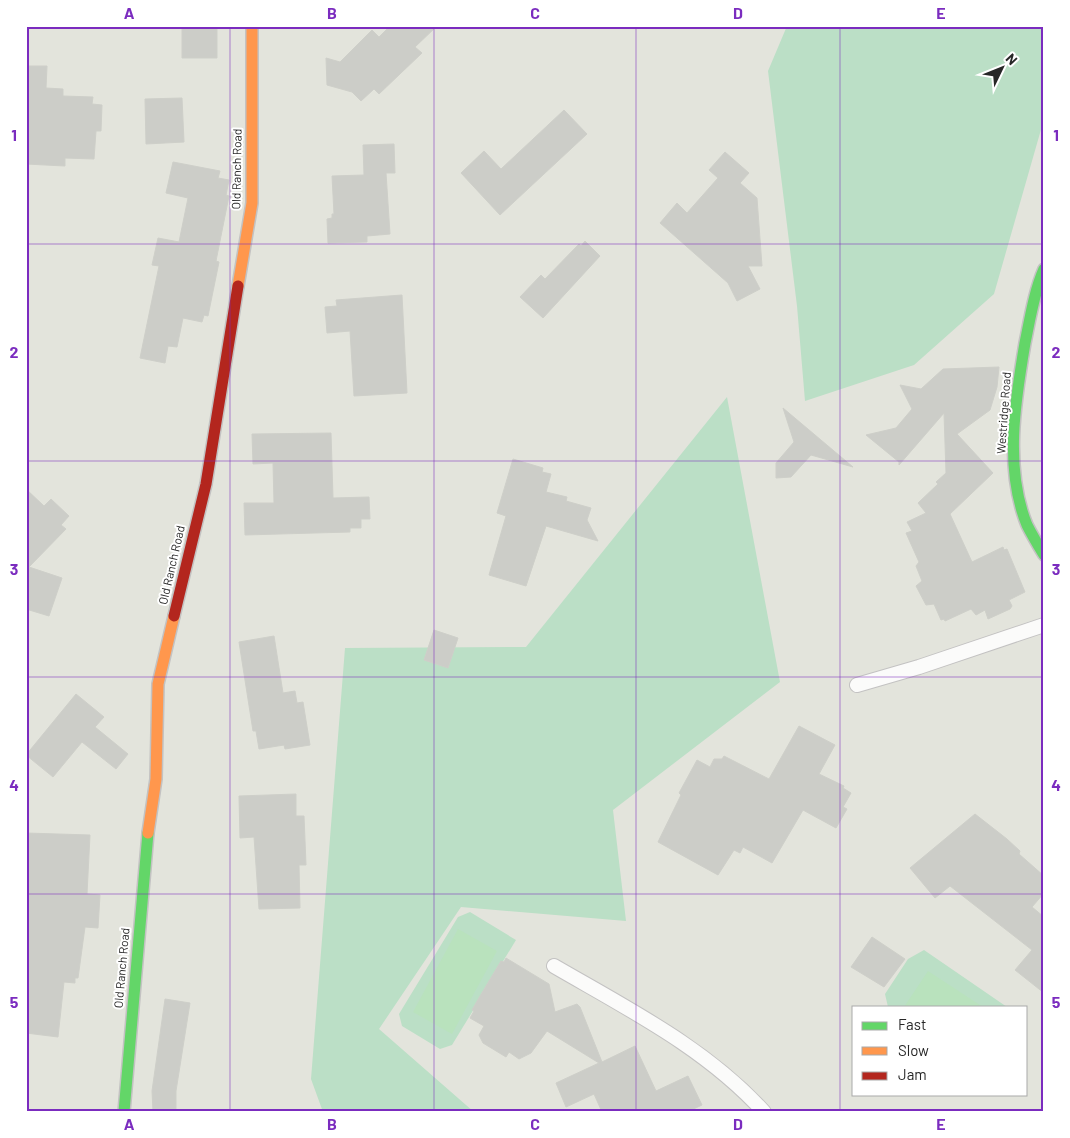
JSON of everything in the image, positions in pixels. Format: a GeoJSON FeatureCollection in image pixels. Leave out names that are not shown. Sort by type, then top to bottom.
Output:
{"type":"FeatureCollection","features":[{"type":"Feature","properties":{"kind":"street","name":"Old Ranch Road"},"geometry":{"type":"LineString","coordinates":[[124,1112],[147,840],[156,779],[158,684],[206,484],[252,203],[252,26]]}},
{"type":"Feature","properties":{"kind":"street","name":"Westridge Road"},"geometry":{"type":"LineString","coordinates":[[1044,269],[1039,280],[1023,350],[1014,466],[1026,521],[1044,555]]}},
{"type":"Feature","properties":{"kind":"lane"},"geometry":{"type":"LineString","coordinates":[[857,685],[919,667],[1044,625]]}},
{"type":"Feature","properties":{"kind":"lane"},"geometry":{"type":"LineString","coordinates":[[554,966],[682,1041],[745,1091],[764,1112]]}},
{"type":"Feature","properties":{"kind":"green space"},"geometry":{"type":"Polygon","coordinates":[[[787,26],[1044,26],[1044,119],[994,294],[914,365],[805,401],[797,306],[768,71],[787,26]]]}},
{"type":"Feature","properties":{"kind":"green space"},"geometry":{"type":"Polygon","coordinates":[[[727,397],[780,682],[613,810],[626,921],[461,907],[379,1029],[474,1112],[323,1112],[311,1079],[345,648],[526,647],[727,397]]]}},
{"type":"Feature","properties":{"kind":"green space"},"geometry":{"type":"Polygon","coordinates":[[[470,912],[516,940],[452,1045],[440,1049],[402,1026],[399,1014],[458,917],[470,912]]]}},
{"type":"Feature","properties":{"kind":"green space"},"geometry":{"type":"Polygon","coordinates":[[[458,929],[497,951],[452,1034],[413,1012],[458,929]]]}},
{"type":"Feature","properties":{"kind":"green space"},"geometry":{"type":"Polygon","coordinates":[[[924,950],[1006,1006],[888,1006],[885,994],[908,959],[924,950]]]}},
{"type":"Feature","properties":{"kind":"green space"},"geometry":{"type":"Polygon","coordinates":[[[928,971],[981,1006],[905,1006],[928,971]]]}},
{"type":"Feature","properties":{"kind":"building"},"geometry":{"type":"Polygon","coordinates":[[[182,26],[217,26],[217,58],[182,58],[182,26]]]}},
{"type":"Feature","properties":{"kind":"building"},"geometry":{"type":"Polygon","coordinates":[[[390,26],[437,26],[415,47],[422,53],[379,94],[374,89],[361,101],[352,92],[327,85],[326,58],[340,62],[372,30],[379,37],[390,26]]]}},
{"type":"Feature","properties":{"kind":"building"},"geometry":{"type":"Polygon","coordinates":[[[26,66],[47,66],[46,88],[63,89],[63,96],[93,97],[92,104],[102,105],[101,131],[96,131],[94,159],[65,158],[65,166],[26,164],[26,66]]]}},
{"type":"Feature","properties":{"kind":"building"},"geometry":{"type":"Polygon","coordinates":[[[182,98],[184,142],[146,144],[145,99],[182,98]]]}},
{"type":"Feature","properties":{"kind":"building"},"geometry":{"type":"Polygon","coordinates":[[[564,110],[587,134],[500,215],[461,173],[484,151],[501,169],[564,110]]]}},
{"type":"Feature","properties":{"kind":"building"},"geometry":{"type":"Polygon","coordinates":[[[394,144],[395,173],[386,173],[390,234],[367,236],[367,242],[328,243],[327,219],[332,218],[332,214],[334,214],[332,176],[364,175],[363,145],[394,144]]]}},
{"type":"Feature","properties":{"kind":"building"},"geometry":{"type":"Polygon","coordinates":[[[725,152],[749,173],[740,183],[757,198],[762,266],[748,266],[760,289],[737,301],[728,283],[660,223],[677,203],[687,213],[718,178],[709,170],[725,152]]]}},
{"type":"Feature","properties":{"kind":"building"},"geometry":{"type":"Polygon","coordinates":[[[173,162],[220,171],[218,178],[229,180],[226,195],[229,196],[216,261],[219,262],[208,316],[204,315],[202,322],[183,318],[177,347],[168,346],[165,363],[140,358],[159,266],[152,265],[158,238],[179,242],[188,198],[166,193],[173,162]]]}},
{"type":"Feature","properties":{"kind":"building"},"geometry":{"type":"Polygon","coordinates":[[[585,241],[600,256],[543,318],[520,297],[541,275],[545,279],[579,244],[581,246],[585,241]]]}},
{"type":"Feature","properties":{"kind":"building"},"geometry":{"type":"Polygon","coordinates":[[[402,295],[407,393],[354,396],[350,331],[327,333],[325,307],[337,306],[336,300],[402,295]]]}},
{"type":"Feature","properties":{"kind":"building"},"geometry":{"type":"Polygon","coordinates":[[[999,367],[997,387],[990,410],[957,434],[993,473],[950,514],[972,562],[1003,547],[1004,550],[1007,549],[1025,592],[1009,600],[1012,606],[1010,609],[988,619],[985,610],[976,615],[971,609],[945,621],[944,619],[941,620],[934,604],[926,605],[916,586],[922,581],[916,566],[919,562],[906,533],[912,531],[907,522],[926,513],[918,503],[938,484],[936,482],[946,473],[944,413],[899,465],[899,462],[866,435],[896,428],[912,409],[900,385],[921,389],[943,369],[999,367]]]}},
{"type":"Feature","properties":{"kind":"building"},"geometry":{"type":"Polygon","coordinates":[[[783,408],[853,467],[811,455],[791,477],[776,478],[776,463],[794,442],[783,408]]]}},
{"type":"Feature","properties":{"kind":"building"},"geometry":{"type":"Polygon","coordinates":[[[331,433],[333,498],[369,497],[370,519],[361,519],[361,528],[350,528],[350,532],[245,535],[244,503],[274,503],[273,463],[253,464],[252,434],[331,433]]]}},
{"type":"Feature","properties":{"kind":"building"},"geometry":{"type":"Polygon","coordinates":[[[513,459],[543,468],[542,472],[551,474],[546,492],[567,497],[566,501],[591,508],[587,520],[598,541],[546,526],[526,586],[489,575],[506,516],[497,513],[513,459]]]}},
{"type":"Feature","properties":{"kind":"building"},"geometry":{"type":"Polygon","coordinates":[[[26,489],[44,506],[51,499],[69,516],[61,525],[66,529],[29,567],[62,578],[49,616],[26,609],[26,489]]]}},
{"type":"Feature","properties":{"kind":"building"},"geometry":{"type":"Polygon","coordinates":[[[434,630],[458,638],[448,668],[424,660],[434,630]]]}},
{"type":"Feature","properties":{"kind":"building"},"geometry":{"type":"Polygon","coordinates":[[[274,636],[283,693],[295,691],[297,703],[303,702],[310,745],[285,749],[284,745],[259,749],[256,731],[253,731],[239,642],[274,636]]]}},
{"type":"Feature","properties":{"kind":"building"},"geometry":{"type":"Polygon","coordinates":[[[76,694],[104,717],[95,727],[128,754],[116,769],[82,742],[53,777],[26,755],[76,694]]]}},
{"type":"Feature","properties":{"kind":"building"},"geometry":{"type":"Polygon","coordinates":[[[799,726],[835,745],[819,774],[844,786],[843,788],[851,793],[843,807],[847,809],[836,828],[803,810],[772,863],[743,847],[740,853],[734,850],[718,875],[658,842],[681,795],[679,793],[697,760],[710,767],[714,759],[722,759],[724,756],[769,779],[799,726]]]}},
{"type":"Feature","properties":{"kind":"building"},"geometry":{"type":"Polygon","coordinates":[[[296,794],[296,816],[304,816],[306,865],[299,865],[300,908],[259,909],[254,837],[240,838],[239,796],[296,794]]]}},
{"type":"Feature","properties":{"kind":"building"},"geometry":{"type":"Polygon","coordinates":[[[975,814],[1007,839],[1020,851],[1019,854],[1044,876],[1044,893],[1032,907],[1044,917],[1044,993],[1015,970],[1032,950],[950,886],[935,898],[910,868],[975,814]]]}},
{"type":"Feature","properties":{"kind":"building"},"geometry":{"type":"Polygon","coordinates":[[[26,833],[90,835],[87,894],[100,895],[98,928],[85,927],[78,978],[75,978],[75,983],[64,982],[58,1037],[26,1033],[28,862],[26,861],[26,833]]]}},
{"type":"Feature","properties":{"kind":"building"},"geometry":{"type":"Polygon","coordinates":[[[872,937],[905,959],[884,987],[851,967],[872,937]]]}},
{"type":"Feature","properties":{"kind":"building"},"geometry":{"type":"Polygon","coordinates":[[[506,958],[549,984],[555,1012],[577,1004],[580,1007],[602,1062],[635,1046],[656,1091],[688,1076],[702,1105],[687,1112],[602,1112],[594,1094],[566,1107],[556,1083],[599,1063],[547,1031],[531,1053],[519,1059],[509,1052],[506,1057],[483,1043],[479,1035],[484,1026],[470,1018],[474,1011],[472,1010],[501,961],[504,962],[506,958]]]}},
{"type":"Feature","properties":{"kind":"building"},"geometry":{"type":"Polygon","coordinates":[[[165,999],[190,1003],[176,1091],[176,1112],[153,1112],[152,1091],[165,999]]]}},
{"type":"Feature","properties":{"kind":"traffic: fast"},"geometry":{"type":"LineString","coordinates":[[1044,269],[1033,306],[1021,365],[1014,435],[1016,481],[1020,503],[1027,525],[1044,555]]}},
{"type":"Feature","properties":{"kind":"traffic: fast"},"geometry":{"type":"LineString","coordinates":[[124,1112],[148,833]]}},
{"type":"Feature","properties":{"kind":"traffic: slow"},"geometry":{"type":"LineString","coordinates":[[238,286],[252,203],[252,26]]}},
{"type":"Feature","properties":{"kind":"traffic: slow"},"geometry":{"type":"LineString","coordinates":[[148,833],[156,779],[158,684],[174,616]]}},
{"type":"Feature","properties":{"kind":"traffic: jam"},"geometry":{"type":"LineString","coordinates":[[174,616],[206,484],[238,286]]}}]}
